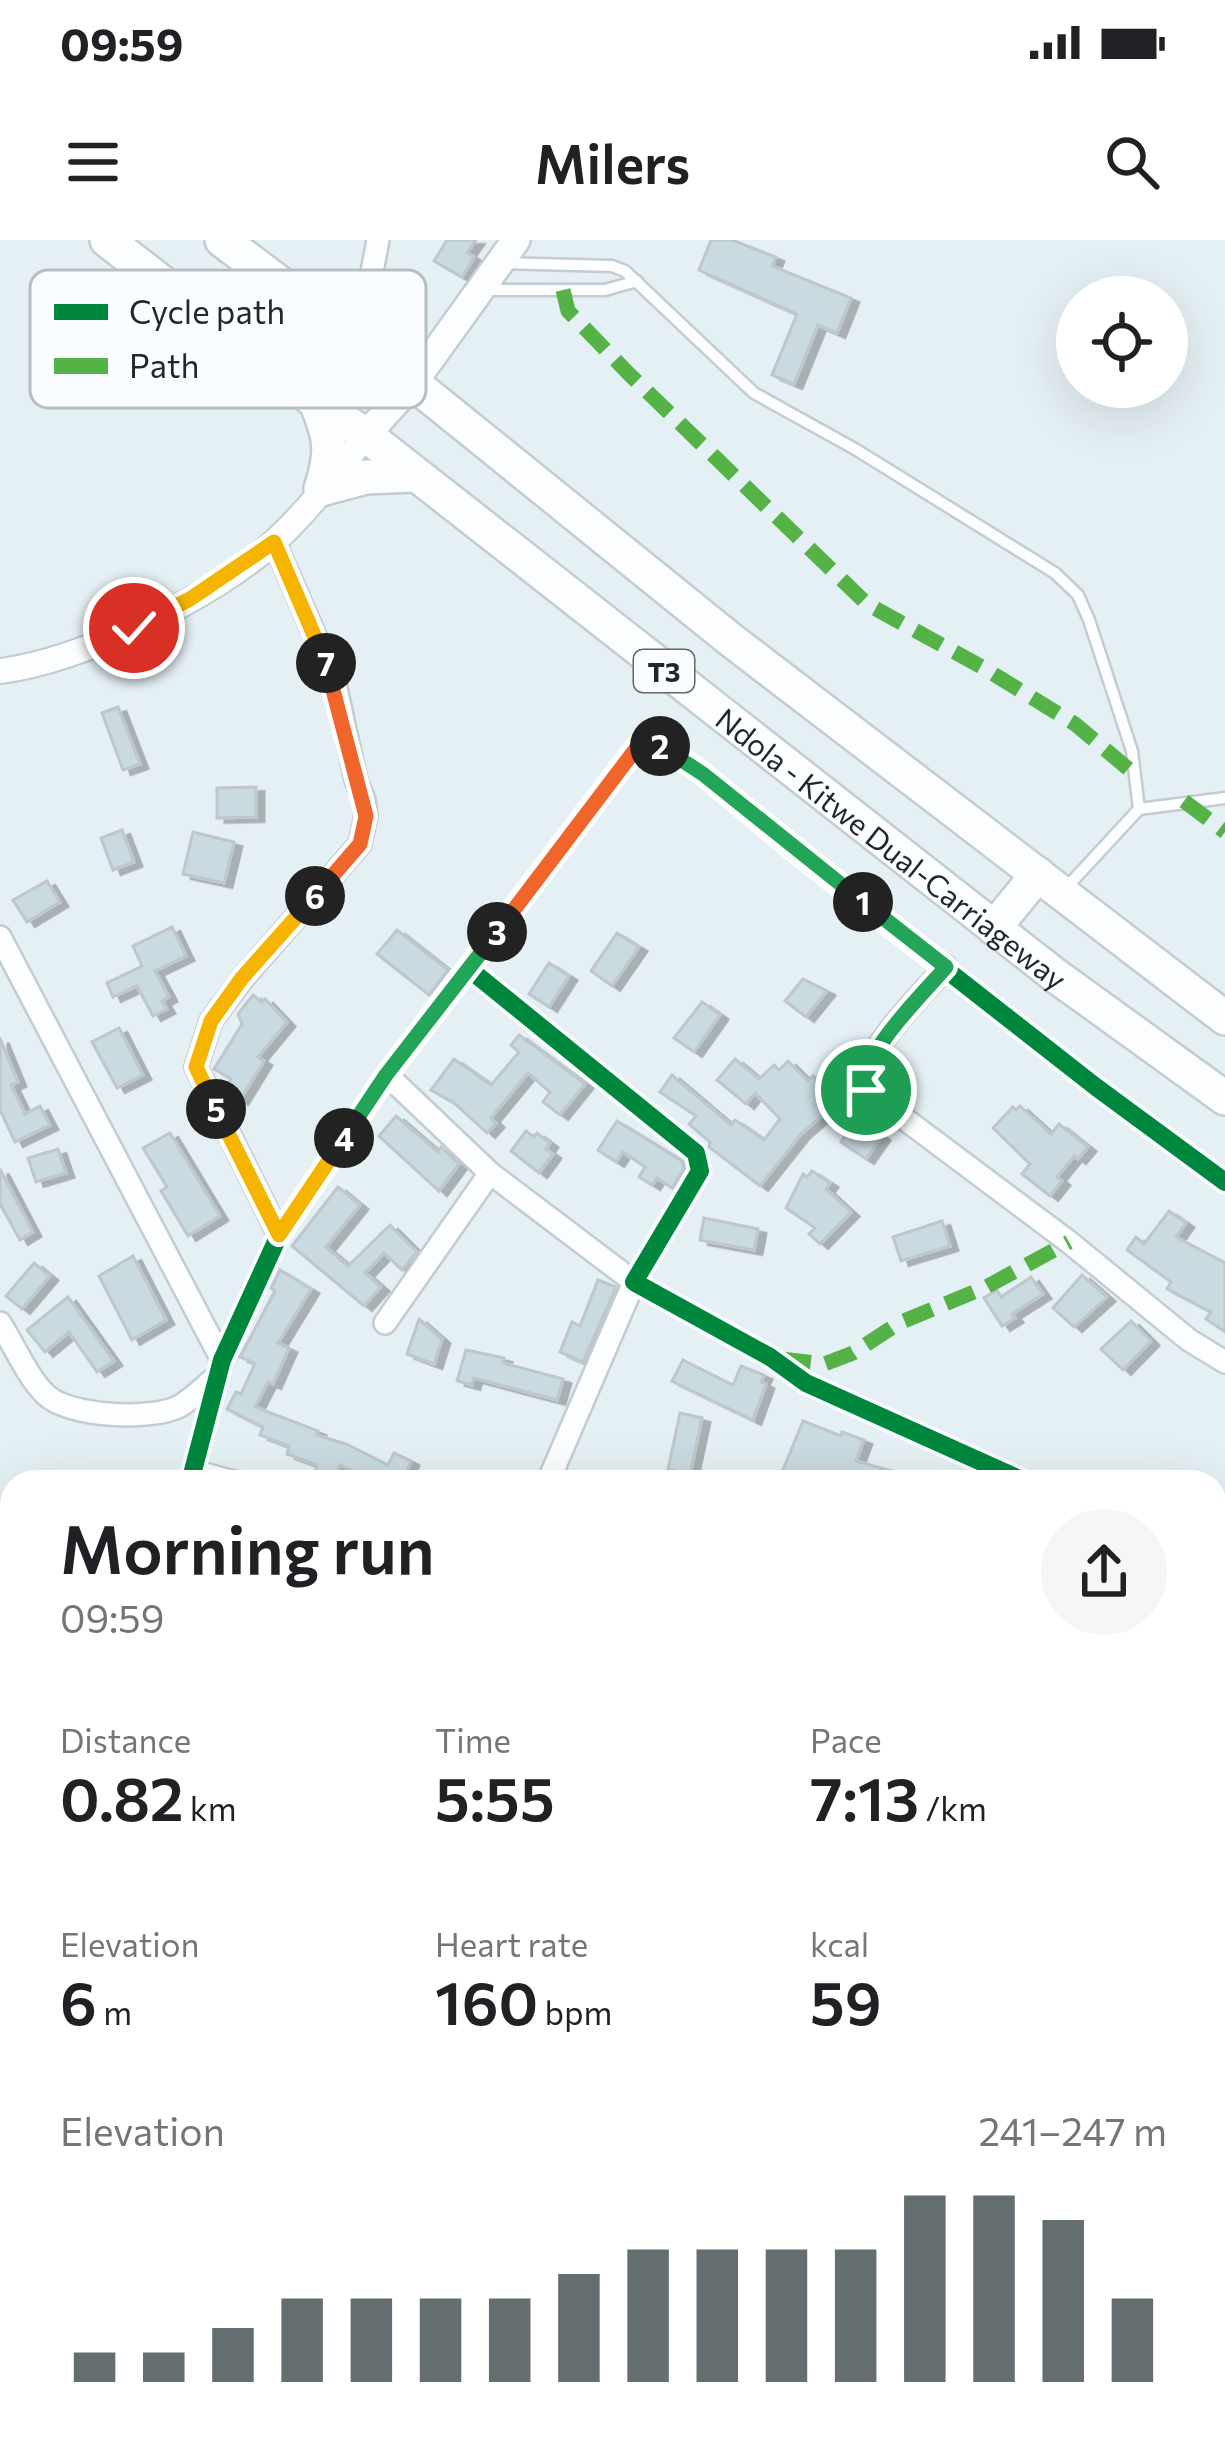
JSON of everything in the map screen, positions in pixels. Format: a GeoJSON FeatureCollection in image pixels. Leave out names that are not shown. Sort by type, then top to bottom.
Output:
{"type":"FeatureCollection","features":[{"type":"Feature","properties":{"kind":"highway","name":"Ndola - Kitwe Dual-Carriageway"},"geometry":{"type":"LineString","coordinates":[[107,240],[146,270]]}},
{"type":"Feature","properties":{"kind":"highway","name":"T3"},"geometry":{"type":"LineString","coordinates":[[222,240],[261,270]]}},
{"type":"Feature","properties":{"kind":"highway","name":"T3"},"geometry":{"type":"LineString","coordinates":[[426,394],[731,640],[1225,1018]]}},
{"type":"Feature","properties":{"kind":"highway"},"geometry":{"type":"LineString","coordinates":[[319,408],[332,456],[321,489]]}},
{"type":"Feature","properties":{"kind":"highway","name":"Ndola - Kitwe Dual-Carriageway"},"geometry":{"type":"LineString","coordinates":[[326,408],[994,928],[1225,1098]]}},
{"type":"Feature","properties":{"kind":"highway"},"geometry":{"type":"LineString","coordinates":[[321,489],[366,477],[413,475]]}},
{"type":"Feature","properties":{"kind":"highway"},"geometry":{"type":"LineString","coordinates":[[994,928],[1050,883]]}},
{"type":"Feature","properties":{"kind":"main road"},"geometry":{"type":"LineString","coordinates":[[426,366],[508,251]]}},
{"type":"Feature","properties":{"kind":"main road"},"geometry":{"type":"LineString","coordinates":[[366,435],[390,408]]}},
{"type":"Feature","properties":{"kind":"street"},"geometry":{"type":"LineString","coordinates":[[372,270],[378,240]]}},
{"type":"Feature","properties":{"kind":"street"},"geometry":{"type":"LineString","coordinates":[[0,671],[162,616],[274,542],[366,435]]}},
{"type":"Feature","properties":{"kind":"street"},"geometry":{"type":"LineString","coordinates":[[274,542],[334,679],[366,816],[360,844],[242,978],[211,1021],[196,1067],[279,1235]]}},
{"type":"Feature","properties":{"kind":"street"},"geometry":{"type":"LineString","coordinates":[[194,1470],[219,1369],[279,1235],[386,1075],[645,742],[670,750],[703,774],[1096,1087],[1225,1182]]}},
{"type":"Feature","properties":{"kind":"street"},"geometry":{"type":"LineString","coordinates":[[0,938],[219,1369]]}},
{"type":"Feature","properties":{"kind":"street"},"geometry":{"type":"LineString","coordinates":[[946,967],[864,1070],[866,1090],[1069,1241],[1189,1340],[1225,1362]]}},
{"type":"Feature","properties":{"kind":"street"},"geometry":{"type":"LineString","coordinates":[[468,968],[696,1153],[701,1163],[634,1282],[553,1470]]}},
{"type":"Feature","properties":{"kind":"street"},"geometry":{"type":"LineString","coordinates":[[386,1075],[490,1173],[634,1282],[770,1357],[806,1383],[999,1470]]}},
{"type":"Feature","properties":{"kind":"street"},"geometry":{"type":"LineString","coordinates":[[385,1323],[490,1173]]}},
{"type":"Feature","properties":{"kind":"street"},"geometry":{"type":"LineString","coordinates":[[0,1323],[44,1394],[60,1405],[124,1415],[177,1408],[219,1369]]}},
{"type":"Feature","properties":{"kind":"lane"},"geometry":{"type":"LineString","coordinates":[[508,251],[612,266],[637,281],[754,393],[855,449],[1055,573],[1078,595],[1132,751],[1139,809]]}},
{"type":"Feature","properties":{"kind":"lane"},"geometry":{"type":"LineString","coordinates":[[484,290],[605,290],[637,281]]}},
{"type":"Feature","properties":{"kind":"lane"},"geometry":{"type":"LineString","coordinates":[[1050,883],[1139,809],[1225,798]]}},
{"type":"Feature","properties":{"kind":"building"},"geometry":{"type":"Polygon","coordinates":[[[447,240],[476,240],[467,253],[474,257],[462,277],[434,261],[447,240]]]}},
{"type":"Feature","properties":{"kind":"building"},"geometry":{"type":"Polygon","coordinates":[[[711,240],[732,240],[776,257],[772,266],[851,298],[837,333],[818,325],[794,384],[772,375],[797,314],[699,270],[711,240]]]}},
{"type":"Feature","properties":{"kind":"building"},"geometry":{"type":"Polygon","coordinates":[[[118,707],[140,764],[123,770],[102,713],[118,707]]]}},
{"type":"Feature","properties":{"kind":"building"},"geometry":{"type":"Polygon","coordinates":[[[256,787],[256,817],[217,818],[217,788],[256,787]]]}},
{"type":"Feature","properties":{"kind":"building"},"geometry":{"type":"Polygon","coordinates":[[[122,830],[134,862],[113,870],[101,838],[122,830]]]}},
{"type":"Feature","properties":{"kind":"building"},"geometry":{"type":"Polygon","coordinates":[[[193,832],[234,842],[224,883],[183,874],[193,832]]]}},
{"type":"Feature","properties":{"kind":"building"},"geometry":{"type":"Polygon","coordinates":[[[47,881],[60,902],[27,922],[13,900],[47,881]]]}},
{"type":"Feature","properties":{"kind":"building"},"geometry":{"type":"Polygon","coordinates":[[[172,927],[186,956],[155,971],[169,997],[162,1001],[167,1009],[153,1016],[137,986],[113,997],[107,983],[142,966],[133,946],[172,927]]]}},
{"type":"Feature","properties":{"kind":"building"},"geometry":{"type":"Polygon","coordinates":[[[397,930],[448,970],[429,995],[377,954],[397,930]]]}},
{"type":"Feature","properties":{"kind":"building"},"geometry":{"type":"Polygon","coordinates":[[[617,933],[639,947],[612,986],[591,971],[617,933]]]}},
{"type":"Feature","properties":{"kind":"building"},"geometry":{"type":"Polygon","coordinates":[[[549,963],[569,976],[549,1007],[529,994],[549,963]]]}},
{"type":"Feature","properties":{"kind":"building"},"geometry":{"type":"Polygon","coordinates":[[[803,979],[827,991],[806,1017],[785,1001],[803,979]]]}},
{"type":"Feature","properties":{"kind":"building"},"geometry":{"type":"Polygon","coordinates":[[[253,995],[262,1002],[265,999],[287,1022],[258,1057],[264,1061],[240,1100],[224,1090],[231,1079],[214,1069],[242,1024],[238,1014],[253,995]]]}},
{"type":"Feature","properties":{"kind":"building"},"geometry":{"type":"Polygon","coordinates":[[[702,1002],[720,1015],[694,1052],[674,1038],[702,1002]]]}},
{"type":"Feature","properties":{"kind":"building"},"geometry":{"type":"Polygon","coordinates":[[[119,1028],[143,1075],[117,1088],[92,1042],[119,1028]]]}},
{"type":"Feature","properties":{"kind":"building"},"geometry":{"type":"Polygon","coordinates":[[[519,1035],[585,1084],[560,1115],[543,1102],[550,1092],[528,1073],[491,1118],[496,1123],[487,1133],[454,1103],[431,1090],[454,1059],[491,1085],[519,1052],[511,1045],[519,1035]]]}},
{"type":"Feature","properties":{"kind":"building"},"geometry":{"type":"Polygon","coordinates":[[[0,1038],[18,1082],[11,1085],[25,1114],[40,1106],[50,1125],[15,1142],[0,1110],[0,1038]]]}},
{"type":"Feature","properties":{"kind":"building"},"geometry":{"type":"Polygon","coordinates":[[[735,1059],[759,1079],[774,1065],[779,1070],[788,1061],[808,1081],[813,1076],[831,1095],[825,1102],[831,1108],[801,1134],[760,1186],[709,1147],[710,1142],[689,1124],[696,1116],[660,1092],[672,1075],[731,1125],[735,1120],[764,1140],[780,1119],[755,1093],[746,1104],[717,1080],[735,1059]]]}},
{"type":"Feature","properties":{"kind":"building"},"geometry":{"type":"Polygon","coordinates":[[[1020,1106],[1051,1134],[1059,1124],[1088,1147],[1057,1177],[1062,1181],[1050,1196],[1022,1174],[1030,1164],[993,1128],[1013,1107],[1020,1106]]]}},
{"type":"Feature","properties":{"kind":"building"},"geometry":{"type":"Polygon","coordinates":[[[396,1116],[459,1164],[439,1191],[379,1136],[396,1116]]]}},
{"type":"Feature","properties":{"kind":"building"},"geometry":{"type":"Polygon","coordinates":[[[856,1119],[882,1136],[866,1159],[841,1142],[856,1119]]]}},
{"type":"Feature","properties":{"kind":"building"},"geometry":{"type":"Polygon","coordinates":[[[617,1121],[682,1161],[684,1168],[672,1188],[657,1178],[652,1185],[639,1177],[645,1167],[623,1152],[616,1162],[598,1150],[617,1121]]]}},
{"type":"Feature","properties":{"kind":"building"},"geometry":{"type":"Polygon","coordinates":[[[526,1131],[550,1143],[546,1149],[553,1154],[539,1173],[511,1151],[526,1131]]]}},
{"type":"Feature","properties":{"kind":"building"},"geometry":{"type":"Polygon","coordinates":[[[170,1133],[220,1216],[188,1236],[161,1191],[167,1187],[143,1148],[170,1133]]]}},
{"type":"Feature","properties":{"kind":"building"},"geometry":{"type":"Polygon","coordinates":[[[58,1149],[66,1173],[36,1182],[28,1158],[58,1149]]]}},
{"type":"Feature","properties":{"kind":"building"},"geometry":{"type":"Polygon","coordinates":[[[0,1169],[33,1232],[20,1240],[0,1204],[0,1169]]]}},
{"type":"Feature","properties":{"kind":"building"},"geometry":{"type":"Polygon","coordinates":[[[812,1171],[830,1183],[826,1189],[851,1212],[820,1244],[809,1234],[815,1228],[786,1208],[803,1174],[807,1177],[812,1171]]]}},
{"type":"Feature","properties":{"kind":"building"},"geometry":{"type":"Polygon","coordinates":[[[338,1187],[360,1205],[326,1247],[348,1266],[390,1225],[417,1252],[402,1270],[384,1253],[365,1273],[381,1287],[364,1306],[292,1246],[338,1187]]]}},
{"type":"Feature","properties":{"kind":"building"},"geometry":{"type":"Polygon","coordinates":[[[1169,1211],[1186,1223],[1176,1237],[1225,1263],[1225,1332],[1206,1319],[1211,1312],[1167,1289],[1171,1282],[1127,1250],[1136,1237],[1144,1244],[1169,1211]]]}},
{"type":"Feature","properties":{"kind":"building"},"geometry":{"type":"Polygon","coordinates":[[[704,1218],[758,1229],[754,1250],[700,1240],[704,1218]]]}},
{"type":"Feature","properties":{"kind":"building"},"geometry":{"type":"Polygon","coordinates":[[[942,1221],[950,1246],[901,1261],[893,1237],[942,1221]]]}},
{"type":"Feature","properties":{"kind":"building"},"geometry":{"type":"Polygon","coordinates":[[[133,1256],[166,1320],[132,1340],[99,1276],[133,1256]]]}},
{"type":"Feature","properties":{"kind":"building"},"geometry":{"type":"Polygon","coordinates":[[[34,1263],[50,1276],[22,1309],[6,1296],[34,1263]]]}},
{"type":"Feature","properties":{"kind":"building"},"geometry":{"type":"Polygon","coordinates":[[[280,1270],[311,1289],[278,1343],[289,1348],[273,1384],[268,1382],[255,1407],[388,1465],[394,1453],[411,1461],[407,1470],[351,1470],[340,1465],[338,1470],[316,1470],[317,1465],[287,1454],[289,1446],[260,1435],[263,1427],[227,1409],[236,1392],[241,1394],[255,1363],[240,1357],[275,1291],[271,1288],[280,1270]]]}},
{"type":"Feature","properties":{"kind":"building"},"geometry":{"type":"Polygon","coordinates":[[[1082,1275],[1107,1297],[1074,1327],[1053,1308],[1082,1275]]]}},
{"type":"Feature","properties":{"kind":"building"},"geometry":{"type":"Polygon","coordinates":[[[1031,1277],[1043,1294],[1002,1326],[984,1298],[997,1290],[1001,1297],[1031,1277]]]}},
{"type":"Feature","properties":{"kind":"building"},"geometry":{"type":"Polygon","coordinates":[[[598,1280],[616,1287],[583,1362],[560,1352],[572,1322],[580,1326],[598,1280]]]}},
{"type":"Feature","properties":{"kind":"building"},"geometry":{"type":"Polygon","coordinates":[[[68,1297],[114,1361],[97,1372],[69,1332],[45,1352],[27,1330],[68,1297]]]}},
{"type":"Feature","properties":{"kind":"building"},"geometry":{"type":"Polygon","coordinates":[[[419,1319],[442,1339],[434,1364],[407,1354],[419,1319]]]}},
{"type":"Feature","properties":{"kind":"building"},"geometry":{"type":"Polygon","coordinates":[[[1131,1321],[1151,1341],[1123,1370],[1101,1349],[1131,1321]]]}},
{"type":"Feature","properties":{"kind":"building"},"geometry":{"type":"Polygon","coordinates":[[[466,1350],[563,1379],[557,1400],[474,1378],[472,1385],[457,1381],[466,1350]]]}},
{"type":"Feature","properties":{"kind":"building"},"geometry":{"type":"Polygon","coordinates":[[[683,1360],[733,1385],[741,1366],[764,1375],[761,1382],[766,1384],[753,1420],[672,1381],[683,1360]]]}},
{"type":"Feature","properties":{"kind":"building"},"geometry":{"type":"Polygon","coordinates":[[[680,1413],[702,1418],[691,1470],[668,1469],[680,1413]]]}},
{"type":"Feature","properties":{"kind":"building"},"geometry":{"type":"Polygon","coordinates":[[[803,1421],[864,1440],[856,1461],[888,1470],[783,1470],[803,1421]]]}},
{"type":"Feature","properties":{"kind":"marked path"},"geometry":{"type":"LineString","coordinates":[[563,290],[568,311],[867,604],[1075,724],[1138,777]]}},
{"type":"Feature","properties":{"kind":"marked path"},"geometry":{"type":"LineString","coordinates":[[1184,801],[1225,832]]}},
{"type":"Feature","properties":{"kind":"marked path"},"geometry":{"type":"LineString","coordinates":[[781,1359],[824,1364],[853,1353],[899,1323],[986,1287],[1069,1242]]}},
{"type":"Feature","properties":{"kind":"cycle path"},"geometry":{"type":"LineString","coordinates":[[193,1470],[222,1360],[279,1235],[387,1075],[638,745],[645,742],[670,750],[703,774],[1096,1087],[1225,1182]]}},
{"type":"Feature","properties":{"kind":"cycle path"},"geometry":{"type":"LineString","coordinates":[[468,968],[696,1153],[700,1171],[634,1282],[770,1357],[806,1383],[999,1470]]}},
{"type":"Feature","properties":{"kind":"route"},"geometry":{"type":"LineString","coordinates":[[134,628],[190,599],[274,542],[334,679],[364,800],[360,844],[242,978],[211,1021],[196,1067],[279,1235],[386,1075],[645,742],[670,750],[703,774],[946,967],[864,1070],[866,1090]]}}]}
